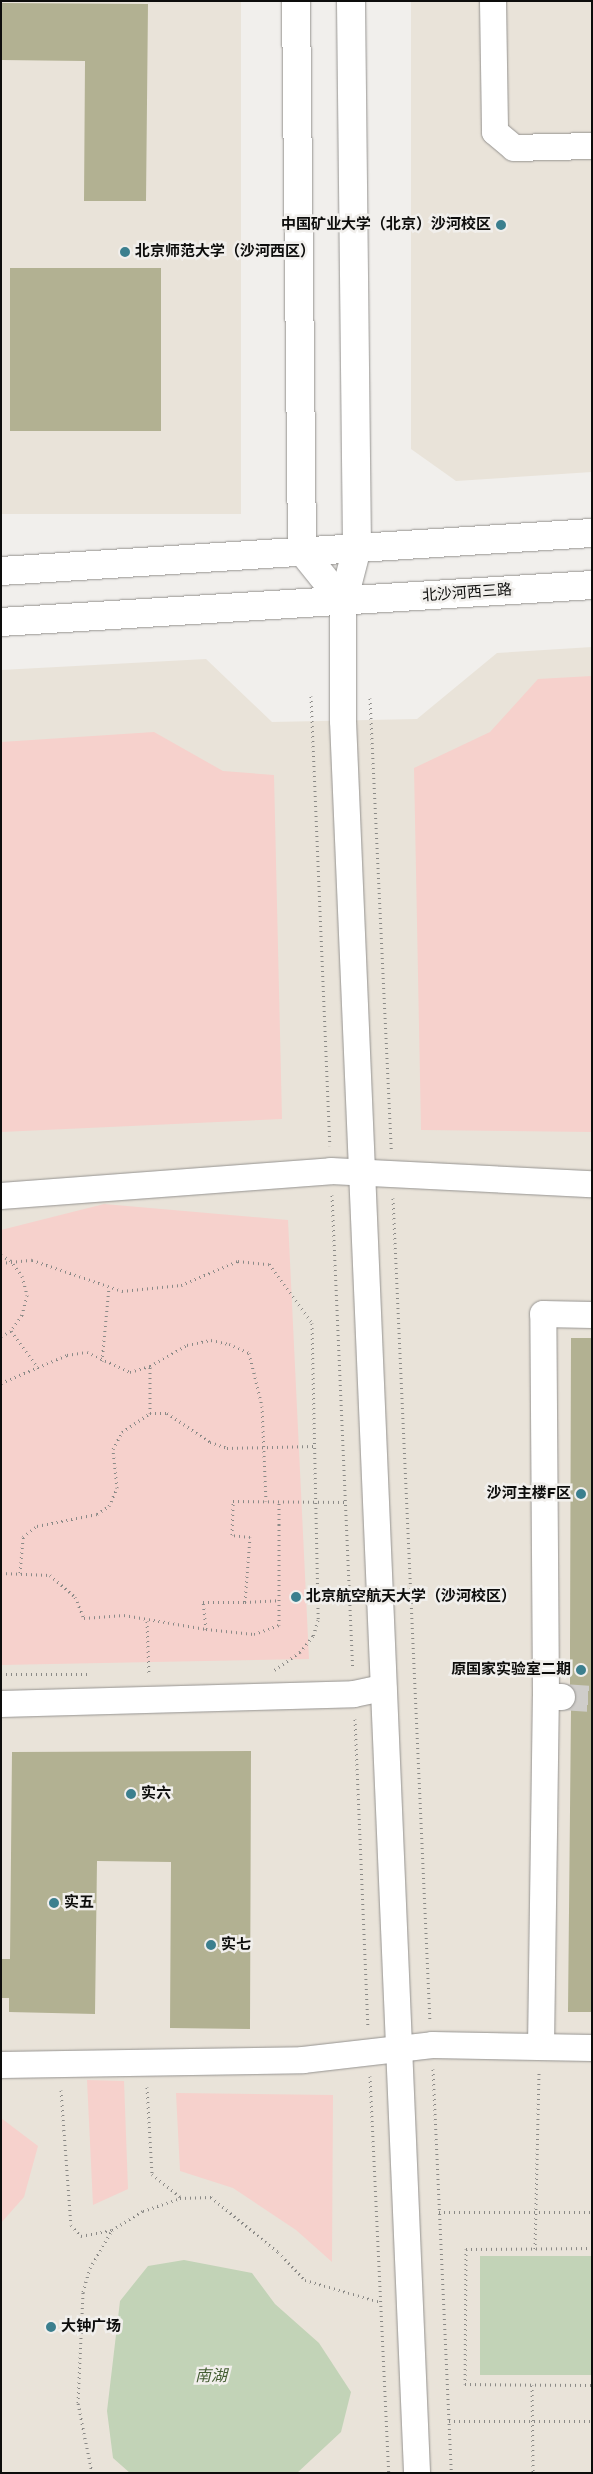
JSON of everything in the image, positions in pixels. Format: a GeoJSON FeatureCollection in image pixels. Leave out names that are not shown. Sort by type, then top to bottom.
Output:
{"type":"FeatureCollection","features":[{"type":"Feature","properties":{"kind":"street"},"geometry":{"type":"LineString","coordinates":[[296,1],[302,551],[343,602]]}},
{"type":"Feature","properties":{"kind":"street"},"geometry":{"type":"LineString","coordinates":[[351,1],[357,548],[343,602],[343,721],[417,2473]]}},
{"type":"Feature","properties":{"kind":"street"},"geometry":{"type":"LineString","coordinates":[[493,1],[495,132],[514,148],[592,146]]}},
{"type":"Feature","properties":{"kind":"street"},"geometry":{"type":"LineString","coordinates":[[1,571],[592,533]]}},
{"type":"Feature","properties":{"kind":"street","name":"北沙河西三路"},"geometry":{"type":"LineString","coordinates":[[1,622],[592,585]]}},
{"type":"Feature","properties":{"kind":"street"},"geometry":{"type":"LineString","coordinates":[[1,1196],[331,1171],[362,1174],[392,1172],[592,1184]]}},
{"type":"Feature","properties":{"kind":"street"},"geometry":{"type":"LineString","coordinates":[[540,2055],[554,1697],[543,1314],[592,1315]]}},
{"type":"Feature","properties":{"kind":"street"},"geometry":{"type":"LineString","coordinates":[[1,1704],[354,1694],[383,1688]]}},
{"type":"Feature","properties":{"kind":"street"},"geometry":{"type":"LineString","coordinates":[[1,2065],[303,2060],[399,2051],[432,2045],[540,2055],[592,2048]]}},
{"type":"Feature","properties":{"kind":"path"},"geometry":{"type":"LineString","coordinates":[[370,693],[451,2473]]}},
{"type":"Feature","properties":{"kind":"path"},"geometry":{"type":"LineString","coordinates":[[311,696],[369,2054],[389,2473]]}},
{"type":"Feature","properties":{"kind":"path"},"geometry":{"type":"LineString","coordinates":[[1,1255],[10,1260],[22,1276],[27,1295],[22,1315],[11,1331],[1,1336]]}},
{"type":"Feature","properties":{"kind":"path"},"geometry":{"type":"LineString","coordinates":[[1,1264],[10,1260],[32,1260],[122,1292],[181,1285],[238,1261],[269,1264],[312,1323],[314,1502],[318,1620],[313,1636],[300,1652],[270,1671]]}},
{"type":"Feature","properties":{"kind":"path"},"geometry":{"type":"LineString","coordinates":[[102,1361],[109,1287]]}},
{"type":"Feature","properties":{"kind":"path"},"geometry":{"type":"LineString","coordinates":[[11,1331],[38,1368]]}},
{"type":"Feature","properties":{"kind":"path"},"geometry":{"type":"LineString","coordinates":[[1,1383],[38,1368],[54,1359],[87,1352],[102,1361],[130,1372],[150,1366],[187,1345],[211,1340],[249,1353],[262,1406],[266,1446],[266,1502]]}},
{"type":"Feature","properties":{"kind":"path"},"geometry":{"type":"LineString","coordinates":[[150,1366],[150,1413]]}},
{"type":"Feature","properties":{"kind":"path"},"geometry":{"type":"LineString","coordinates":[[20,1573],[23,1537],[37,1526],[97,1514],[109,1506],[117,1488],[113,1449],[122,1432],[150,1413],[167,1413],[210,1442],[227,1448],[314,1446]]}},
{"type":"Feature","properties":{"kind":"path"},"geometry":{"type":"LineString","coordinates":[[245,1602],[250,1537],[232,1535],[233,1501],[345,1502]]}},
{"type":"Feature","properties":{"kind":"path"},"geometry":{"type":"LineString","coordinates":[[1,1573],[50,1576],[62,1584],[75,1597],[84,1618],[124,1615],[147,1621],[254,1634],[279,1625],[279,1502]]}},
{"type":"Feature","properties":{"kind":"path"},"geometry":{"type":"LineString","coordinates":[[206,1629],[203,1602],[280,1600]]}},
{"type":"Feature","properties":{"kind":"path"},"geometry":{"type":"LineString","coordinates":[[147,1621],[149,1700]]}},
{"type":"Feature","properties":{"kind":"path"},"geometry":{"type":"LineString","coordinates":[[1,1674],[99,1674]]}},
{"type":"Feature","properties":{"kind":"path"},"geometry":{"type":"LineString","coordinates":[[139,1674],[158,1674]]}},
{"type":"Feature","properties":{"kind":"path"},"geometry":{"type":"LineString","coordinates":[[535,2248],[540,2055]]}},
{"type":"Feature","properties":{"kind":"path"},"geometry":{"type":"LineString","coordinates":[[145,2063],[152,2174],[180,2198]]}},
{"type":"Feature","properties":{"kind":"path"},"geometry":{"type":"LineString","coordinates":[[59,2064],[71,2224],[81,2236],[112,2230],[143,2211],[180,2198],[210,2197],[278,2252],[305,2280],[380,2302]]}},
{"type":"Feature","properties":{"kind":"path"},"geometry":{"type":"LineString","coordinates":[[439,2212],[592,2212]]}},
{"type":"Feature","properties":{"kind":"path"},"geometry":{"type":"LineString","coordinates":[[92,2473],[78,2403],[83,2292],[90,2268],[112,2230]]}},
{"type":"Feature","properties":{"kind":"path"},"geometry":{"type":"LineString","coordinates":[[592,2248],[466,2249],[465,2384],[592,2385]]}},
{"type":"Feature","properties":{"kind":"path"},"geometry":{"type":"LineString","coordinates":[[532,2384],[533,2473]]}},
{"type":"Feature","properties":{"kind":"path"},"geometry":{"type":"LineString","coordinates":[[449,2421],[592,2421]]}},
{"type":"Feature","properties":{"kind":"shaded area","name":"北京师范大学（沙河西区）"},"geometry":{"type":"Polygon","coordinates":[[[1,1],[241,1],[241,514],[1,514],[1,1]]]}},
{"type":"Feature","properties":{"kind":"shaded area","name":"中国矿业大学（北京）沙河校区"},"geometry":{"type":"Polygon","coordinates":[[[411,1],[592,1],[592,472],[456,481],[411,449],[411,1]]]}},
{"type":"Feature","properties":{"kind":"shaded area","name":"北京航空航天大学（沙河校区）"},"geometry":{"type":"Polygon","coordinates":[[[592,647],[592,2473],[1,2473],[1,670],[206,659],[272,722],[417,719],[497,653],[592,647]]]}},
{"type":"Feature","properties":{"kind":"shaded area"},"geometry":{"type":"Polygon","coordinates":[[[592,676],[592,1132],[421,1130],[414,768],[490,732],[538,679],[592,676]]]}},
{"type":"Feature","properties":{"kind":"shaded area"},"geometry":{"type":"Polygon","coordinates":[[[154,732],[223,771],[274,775],[282,1119],[1,1132],[1,742],[154,732]]]}},
{"type":"Feature","properties":{"kind":"shaded area"},"geometry":{"type":"Polygon","coordinates":[[[104,1204],[288,1220],[309,1659],[1,1665],[1,1230],[104,1204]]]}},
{"type":"Feature","properties":{"kind":"shaded area"},"geometry":{"type":"Polygon","coordinates":[[[87,2080],[124,2081],[128,2189],[93,2205],[87,2080]]]}},
{"type":"Feature","properties":{"kind":"shaded area"},"geometry":{"type":"Polygon","coordinates":[[[176,2093],[333,2095],[332,2262],[296,2230],[233,2188],[180,2171],[176,2093]]]}},
{"type":"Feature","properties":{"kind":"shaded area"},"geometry":{"type":"Polygon","coordinates":[[[1,2118],[38,2146],[24,2197],[1,2223],[1,2118]]]}},
{"type":"Feature","properties":{"kind":"water"},"geometry":{"type":"Polygon","coordinates":[[[480,2256],[592,2256],[592,2375],[480,2375],[480,2256]]]}},
{"type":"Feature","properties":{"kind":"water","name":"南湖"},"geometry":{"type":"Polygon","coordinates":[[[184,2260],[252,2273],[275,2304],[319,2343],[351,2392],[341,2432],[297,2473],[130,2473],[113,2458],[107,2411],[120,2301],[148,2266],[184,2260]]]}},
{"type":"Feature","properties":{"kind":"building"},"geometry":{"type":"Polygon","coordinates":[[[1,3],[148,4],[146,201],[84,201],[85,61],[1,60],[1,3]]]}},
{"type":"Feature","properties":{"kind":"building"},"geometry":{"type":"Polygon","coordinates":[[[10,268],[161,268],[161,431],[10,431],[10,268]]]}},
{"type":"Feature","properties":{"kind":"building","name":"原国家实验室二期"},"geometry":{"type":"Polygon","coordinates":[[[571,1338],[592,1338],[592,2012],[568,2012],[571,1709],[577,1697],[570,1685],[571,1338]]]}},
{"type":"Feature","properties":{"kind":"building"},"geometry":{"type":"Polygon","coordinates":[[[251,1751],[250,2029],[170,2028],[171,1862],[97,1861],[95,2014],[9,2012],[9,1998],[1,1998],[1,1959],[10,1959],[12,1752],[251,1751]]]}},
{"type":"Feature","properties":{"kind":"tunnel"},"geometry":{"type":"LineString","coordinates":[[562,1697],[592,1699]]}},
{"type":"Feature","properties":{"kind":"place","name":"中国矿业大学（北京）沙河校区"},"geometry":{"type":"Point","coordinates":[501,225]}},
{"type":"Feature","properties":{"kind":"place","name":"北京师范大学（沙河西区）"},"geometry":{"type":"Point","coordinates":[125,252]}},
{"type":"Feature","properties":{"kind":"place","name":"沙河主楼F区"},"geometry":{"type":"Point","coordinates":[581,1494]}},
{"type":"Feature","properties":{"kind":"place","name":"北京航空航天大学（沙河校区）"},"geometry":{"type":"Point","coordinates":[296,1597]}},
{"type":"Feature","properties":{"kind":"place","name":"原国家实验室二期"},"geometry":{"type":"Point","coordinates":[581,1670]}},
{"type":"Feature","properties":{"kind":"place","name":"实六"},"geometry":{"type":"Point","coordinates":[131,1794]}},
{"type":"Feature","properties":{"kind":"place","name":"实五"},"geometry":{"type":"Point","coordinates":[54,1903]}},
{"type":"Feature","properties":{"kind":"place","name":"实七"},"geometry":{"type":"Point","coordinates":[211,1945]}},
{"type":"Feature","properties":{"kind":"place","name":"大钟广场"},"geometry":{"type":"Point","coordinates":[51,2327]}}]}
